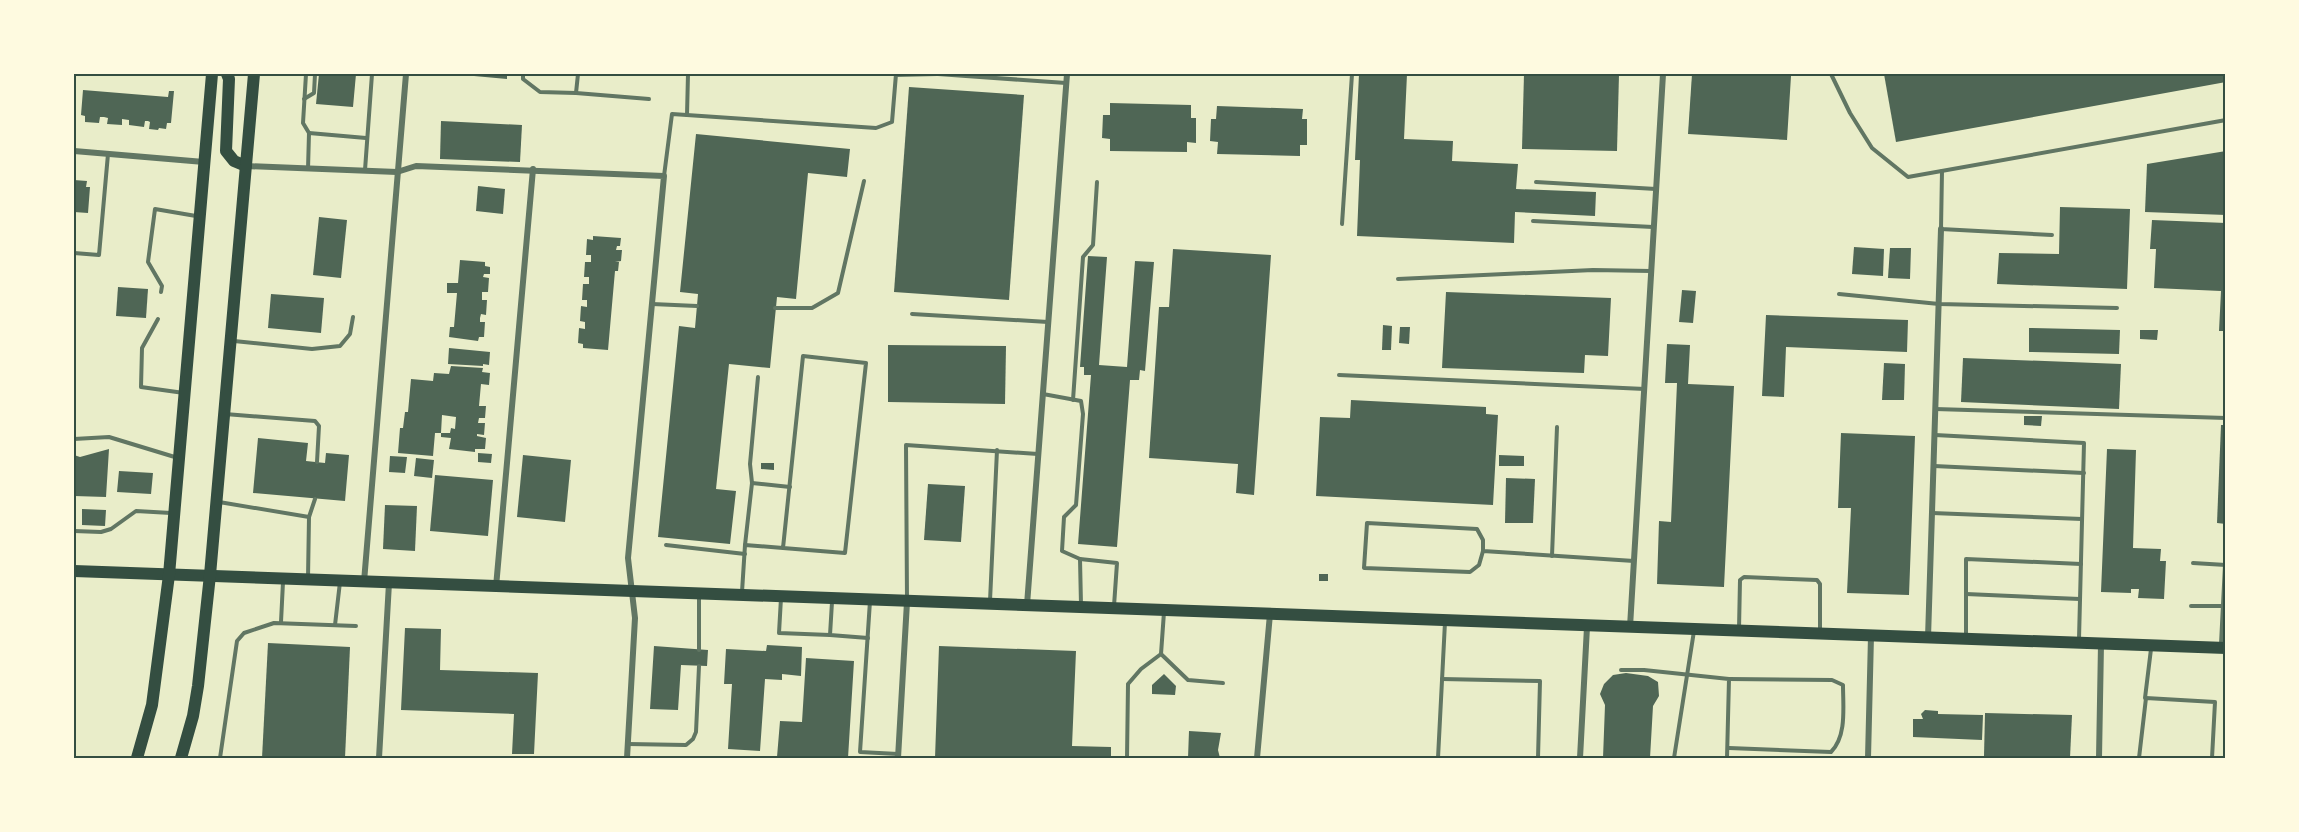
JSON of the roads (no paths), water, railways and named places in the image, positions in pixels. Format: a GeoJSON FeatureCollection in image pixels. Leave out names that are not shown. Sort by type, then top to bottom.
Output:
{"type":"FeatureCollection","features":[{"type":"Feature","properties":{"kind":"main road"},"geometry":{"type":"LineString","coordinates":[[137,759],[146,731],[153,696],[168,575],[212,74]]}},
{"type":"Feature","properties":{"kind":"main road"},"geometry":{"type":"LineString","coordinates":[[226,74],[229,79],[226,151],[234,161],[246,166]]}},
{"type":"Feature","properties":{"kind":"main road"},"geometry":{"type":"LineString","coordinates":[[181,759],[198,686],[210,575],[255,74]]}},
{"type":"Feature","properties":{"kind":"main road"},"geometry":{"type":"LineString","coordinates":[[74,571],[2223,648]]}},
{"type":"Feature","properties":{"kind":"street"},"geometry":{"type":"LineString","coordinates":[[364,582],[405,74]]}},
{"type":"Feature","properties":{"kind":"street"},"geometry":{"type":"LineString","coordinates":[[1027,606],[1067,74]]}},
{"type":"Feature","properties":{"kind":"street"},"geometry":{"type":"LineString","coordinates":[[1630,628],[1663,74]]}},
{"type":"Feature","properties":{"kind":"street"},"geometry":{"type":"LineString","coordinates":[[74,151],[205,162]]}},
{"type":"Feature","properties":{"kind":"street"},"geometry":{"type":"LineString","coordinates":[[246,166],[397,172],[416,166],[664,176],[628,558],[635,618],[627,759]]}},
{"type":"Feature","properties":{"kind":"street"},"geometry":{"type":"LineString","coordinates":[[496,587],[533,169]]}},
{"type":"Feature","properties":{"kind":"street"},"geometry":{"type":"LineString","coordinates":[[1928,638],[1941,229]]}},
{"type":"Feature","properties":{"kind":"street"},"geometry":{"type":"LineString","coordinates":[[379,759],[389,583]]}},
{"type":"Feature","properties":{"kind":"street"},"geometry":{"type":"LineString","coordinates":[[898,756],[907,602]]}},
{"type":"Feature","properties":{"kind":"street"},"geometry":{"type":"LineString","coordinates":[[1257,759],[1270,614]]}},
{"type":"Feature","properties":{"kind":"street"},"geometry":{"type":"LineString","coordinates":[[1580,759],[1587,627]]}},
{"type":"Feature","properties":{"kind":"street"},"geometry":{"type":"LineString","coordinates":[[1868,759],[1871,636]]}},
{"type":"Feature","properties":{"kind":"street"},"geometry":{"type":"LineString","coordinates":[[2099,759],[2101,644]]}},
{"type":"Feature","properties":{"kind":"lane"},"geometry":{"type":"LineString","coordinates":[[306,74],[303,123],[309,133],[308,169]]}},
{"type":"Feature","properties":{"kind":"lane"},"geometry":{"type":"LineString","coordinates":[[304,99],[314,93],[315,74]]}},
{"type":"Feature","properties":{"kind":"lane"},"geometry":{"type":"LineString","coordinates":[[365,171],[372,74]]}},
{"type":"Feature","properties":{"kind":"lane"},"geometry":{"type":"LineString","coordinates":[[523,74],[523,79],[540,92],[649,99]]}},
{"type":"Feature","properties":{"kind":"lane"},"geometry":{"type":"LineString","coordinates":[[576,93],[578,74]]}},
{"type":"Feature","properties":{"kind":"lane"},"geometry":{"type":"LineString","coordinates":[[687,115],[688,74]]}},
{"type":"Feature","properties":{"kind":"lane"},"geometry":{"type":"LineString","coordinates":[[664,176],[672,114],[876,128],[892,122],[896,74],[938,74],[1066,83]]}},
{"type":"Feature","properties":{"kind":"lane"},"geometry":{"type":"LineString","coordinates":[[1342,224],[1352,74]]}},
{"type":"Feature","properties":{"kind":"lane"},"geometry":{"type":"LineString","coordinates":[[1831,74],[1850,113],[1872,148],[1908,177],[2226,120]]}},
{"type":"Feature","properties":{"kind":"lane"},"geometry":{"type":"LineString","coordinates":[[309,133],[366,138]]}},
{"type":"Feature","properties":{"kind":"lane"},"geometry":{"type":"LineString","coordinates":[[74,253],[99,255],[108,154]]}},
{"type":"Feature","properties":{"kind":"lane"},"geometry":{"type":"LineString","coordinates":[[1942,171],[1941,229],[2052,235]]}},
{"type":"Feature","properties":{"kind":"lane"},"geometry":{"type":"LineString","coordinates":[[776,308],[812,308],[837,293],[864,181]]}},
{"type":"Feature","properties":{"kind":"lane"},"geometry":{"type":"LineString","coordinates":[[1073,400],[1083,257],[1093,245],[1097,182]]}},
{"type":"Feature","properties":{"kind":"lane"},"geometry":{"type":"LineString","coordinates":[[1536,182],[1657,189]]}},
{"type":"Feature","properties":{"kind":"lane"},"geometry":{"type":"LineString","coordinates":[[161,292],[162,286],[148,262],[155,209],[200,217]]}},
{"type":"Feature","properties":{"kind":"lane"},"geometry":{"type":"LineString","coordinates":[[1533,221],[1654,227]]}},
{"type":"Feature","properties":{"kind":"lane"},"geometry":{"type":"LineString","coordinates":[[1398,279],[1593,270],[1652,271]]}},
{"type":"Feature","properties":{"kind":"lane"},"geometry":{"type":"LineString","coordinates":[[1839,294],[1939,304],[2117,308]]}},
{"type":"Feature","properties":{"kind":"lane"},"geometry":{"type":"LineString","coordinates":[[652,303],[697,306]]}},
{"type":"Feature","properties":{"kind":"lane"},"geometry":{"type":"LineString","coordinates":[[912,314],[1048,322]]}},
{"type":"Feature","properties":{"kind":"lane"},"geometry":{"type":"LineString","coordinates":[[231,341],[312,349],[340,346],[350,333],[352,316]]}},
{"type":"Feature","properties":{"kind":"lane"},"geometry":{"type":"LineString","coordinates":[[158,319],[142,348],[141,387],[184,393]]}},
{"type":"Feature","properties":{"kind":"lane"},"geometry":{"type":"LineString","coordinates":[[745,545],[845,553],[866,363],[803,356],[783,548]]}},
{"type":"Feature","properties":{"kind":"lane"},"geometry":{"type":"LineString","coordinates":[[1339,375],[1645,389]]}},
{"type":"Feature","properties":{"kind":"lane"},"geometry":{"type":"LineString","coordinates":[[741,595],[752,483],[750,465],[758,377]]}},
{"type":"Feature","properties":{"kind":"lane"},"geometry":{"type":"LineString","coordinates":[[1043,394],[1081,401],[1083,414],[1076,505],[1064,518],[1062,551],[1080,559],[1117,563],[1114,609]]}},
{"type":"Feature","properties":{"kind":"lane"},"geometry":{"type":"LineString","coordinates":[[1935,409],[2226,418]]}},
{"type":"Feature","properties":{"kind":"lane"},"geometry":{"type":"LineString","coordinates":[[224,414],[315,421],[319,426],[316,462]]}},
{"type":"Feature","properties":{"kind":"lane"},"geometry":{"type":"LineString","coordinates":[[1552,556],[1557,427]]}},
{"type":"Feature","properties":{"kind":"lane"},"geometry":{"type":"LineString","coordinates":[[1934,435],[2084,442],[2079,643]]}},
{"type":"Feature","properties":{"kind":"lane"},"geometry":{"type":"LineString","coordinates":[[74,439],[109,437],[179,458]]}},
{"type":"Feature","properties":{"kind":"lane"},"geometry":{"type":"LineString","coordinates":[[907,602],[906,445],[1039,454]]}},
{"type":"Feature","properties":{"kind":"lane"},"geometry":{"type":"LineString","coordinates":[[990,605],[997,450]]}},
{"type":"Feature","properties":{"kind":"lane"},"geometry":{"type":"LineString","coordinates":[[1933,466],[2084,473]]}},
{"type":"Feature","properties":{"kind":"lane"},"geometry":{"type":"LineString","coordinates":[[752,483],[790,487]]}},
{"type":"Feature","properties":{"kind":"lane"},"geometry":{"type":"LineString","coordinates":[[308,578],[309,517],[315,499]]}},
{"type":"Feature","properties":{"kind":"lane"},"geometry":{"type":"LineString","coordinates":[[217,502],[309,517]]}},
{"type":"Feature","properties":{"kind":"lane"},"geometry":{"type":"LineString","coordinates":[[74,531],[101,532],[111,529],[136,512],[174,513]]}},
{"type":"Feature","properties":{"kind":"lane"},"geometry":{"type":"LineString","coordinates":[[1932,513],[2082,519]]}},
{"type":"Feature","properties":{"kind":"lane"},"geometry":{"type":"LineString","coordinates":[[1366,523],[1477,529],[1483,540],[1483,551],[1479,566],[1470,573],[1365,568],[1366,523]]}},
{"type":"Feature","properties":{"kind":"lane"},"geometry":{"type":"LineString","coordinates":[[666,545],[744,554]]}},
{"type":"Feature","properties":{"kind":"lane"},"geometry":{"type":"LineString","coordinates":[[1483,551],[1634,561]]}},
{"type":"Feature","properties":{"kind":"lane"},"geometry":{"type":"LineString","coordinates":[[1080,559],[1081,608]]}},
{"type":"Feature","properties":{"kind":"lane"},"geometry":{"type":"LineString","coordinates":[[1966,639],[1966,559],[2081,564]]}},
{"type":"Feature","properties":{"kind":"lane"},"geometry":{"type":"LineString","coordinates":[[2193,563],[2225,565],[2223,648]]}},
{"type":"Feature","properties":{"kind":"lane"},"geometry":{"type":"LineString","coordinates":[[1739,632],[1740,580],[1744,577],[1817,580],[1820,584],[1820,634]]}},
{"type":"Feature","properties":{"kind":"lane"},"geometry":{"type":"LineString","coordinates":[[281,623],[284,578]]}},
{"type":"Feature","properties":{"kind":"lane"},"geometry":{"type":"LineString","coordinates":[[335,625],[340,581]]}},
{"type":"Feature","properties":{"kind":"lane"},"geometry":{"type":"LineString","coordinates":[[699,594],[699,650]]}},
{"type":"Feature","properties":{"kind":"lane"},"geometry":{"type":"LineString","coordinates":[[1966,594],[2080,599]]}},
{"type":"Feature","properties":{"kind":"lane"},"geometry":{"type":"LineString","coordinates":[[781,597],[778,633],[868,638]]}},
{"type":"Feature","properties":{"kind":"lane"},"geometry":{"type":"LineString","coordinates":[[830,636],[833,598]]}},
{"type":"Feature","properties":{"kind":"lane"},"geometry":{"type":"LineString","coordinates":[[870,600],[860,752],[898,756]]}},
{"type":"Feature","properties":{"kind":"lane"},"geometry":{"type":"LineString","coordinates":[[2191,606],[2224,606]]}},
{"type":"Feature","properties":{"kind":"lane"},"geometry":{"type":"LineString","coordinates":[[1127,759],[1128,684],[1141,669],[1161,654],[1164,611]]}},
{"type":"Feature","properties":{"kind":"lane"},"geometry":{"type":"LineString","coordinates":[[1438,759],[1445,621]]}},
{"type":"Feature","properties":{"kind":"lane"},"geometry":{"type":"LineString","coordinates":[[220,759],[237,641],[244,633],[274,622],[356,626]]}},
{"type":"Feature","properties":{"kind":"lane"},"geometry":{"type":"LineString","coordinates":[[1674,759],[1694,630]]}},
{"type":"Feature","properties":{"kind":"lane"},"geometry":{"type":"LineString","coordinates":[[2139,759],[2151,645]]}},
{"type":"Feature","properties":{"kind":"lane"},"geometry":{"type":"LineString","coordinates":[[1161,654],[1188,680],[1224,683]]}},
{"type":"Feature","properties":{"kind":"lane"},"geometry":{"type":"LineString","coordinates":[[627,744],[686,745],[693,739],[697,720],[699,666]]}},
{"type":"Feature","properties":{"kind":"lane"},"geometry":{"type":"LineString","coordinates":[[1621,670],[1644,670],[1729,679],[1832,680],[1843,685],[1843,719],[1840,736],[1838,745],[1831,752],[1729,747]]}},
{"type":"Feature","properties":{"kind":"lane"},"geometry":{"type":"LineString","coordinates":[[1442,679],[1540,681],[1538,759]]}},
{"type":"Feature","properties":{"kind":"lane"},"geometry":{"type":"LineString","coordinates":[[1727,759],[1729,679]]}},
{"type":"Feature","properties":{"kind":"lane"},"geometry":{"type":"LineString","coordinates":[[2145,698],[2215,702],[2212,759]]}}]}
